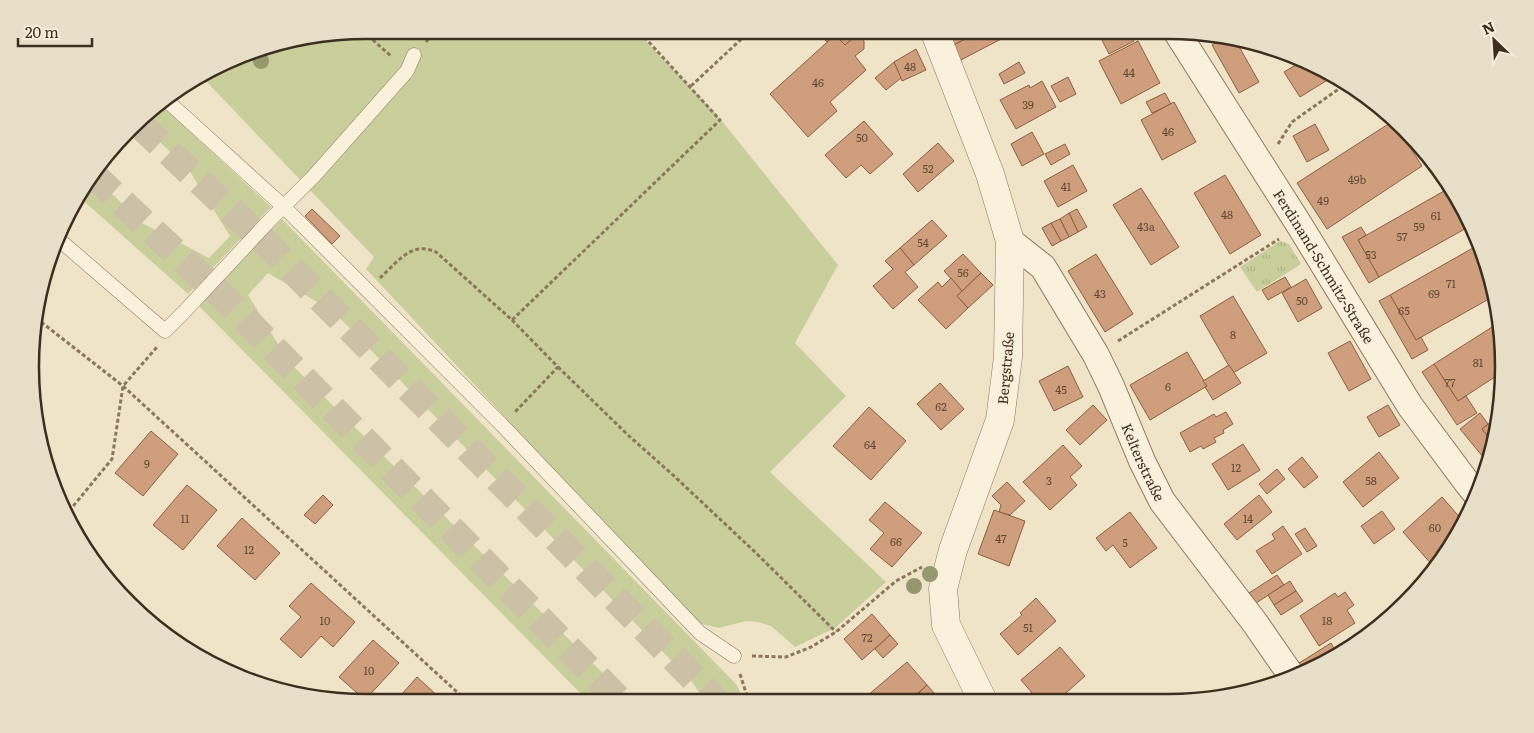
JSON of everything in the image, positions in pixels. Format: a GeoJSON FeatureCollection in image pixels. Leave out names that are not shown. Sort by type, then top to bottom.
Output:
{"type":"FeatureCollection","features":[{"type":"Feature","properties":{"kind":"street","name":"Bergstraße"},"geometry":{"type":"LineString","coordinates":[[938,39],[990,174],[1010,241],[1008,357],[1000,420],[953,550],[943,589],[946,625],[980,694]]}},
{"type":"Feature","properties":{"kind":"street","name":"Ferdinand-Schmitz-Straße"},"geometry":{"type":"LineString","coordinates":[[1181,39],[1300,226],[1410,406],[1472,488]]}},
{"type":"Feature","properties":{"kind":"street","name":"Kelterstraße"},"geometry":{"type":"LineString","coordinates":[[1010,241],[1043,268],[1096,355],[1142,461],[1162,501],[1255,623],[1288,671]]}},
{"type":"Feature","properties":{"kind":"lane"},"geometry":{"type":"LineString","coordinates":[[63,243],[165,331],[283,206],[314,176],[407,71],[414,55]]}},
{"type":"Feature","properties":{"kind":"lane"},"geometry":{"type":"LineString","coordinates":[[170,104],[283,206],[502,426],[700,633],[734,656]]}},
{"type":"Feature","properties":{"kind":"path"},"geometry":{"type":"LineString","coordinates":[[373,39],[407,71]]}},
{"type":"Feature","properties":{"kind":"path"},"geometry":{"type":"LineString","coordinates":[[512,320],[720,120],[646,39]]}},
{"type":"Feature","properties":{"kind":"path"},"geometry":{"type":"LineString","coordinates":[[690,86],[742,39]]}},
{"type":"Feature","properties":{"kind":"path"},"geometry":{"type":"LineString","coordinates":[[1258,159],[1276,148],[1292,122],[1340,88]]}},
{"type":"Feature","properties":{"kind":"path"},"geometry":{"type":"LineString","coordinates":[[1096,355],[1300,226]]}},
{"type":"Feature","properties":{"kind":"path"},"geometry":{"type":"LineString","coordinates":[[366,289],[407,254],[421,248],[436,252],[512,320],[628,436],[673,475],[755,552],[836,632]]}},
{"type":"Feature","properties":{"kind":"path"},"geometry":{"type":"LineString","coordinates":[[42,323],[123,386],[459,694]]}},
{"type":"Feature","properties":{"kind":"path"},"geometry":{"type":"LineString","coordinates":[[72,508],[112,459],[123,386],[162,341],[165,331]]}},
{"type":"Feature","properties":{"kind":"path"},"geometry":{"type":"LineString","coordinates":[[502,426],[558,368]]}},
{"type":"Feature","properties":{"kind":"path"},"geometry":{"type":"LineString","coordinates":[[746,694],[734,656],[786,657],[811,647],[836,632],[896,581],[953,550]]}},
{"type":"Feature","properties":{"kind":"green space"},"geometry":{"type":"Polygon","coordinates":[[[345,39],[644,39],[717,115],[838,265],[795,343],[846,396],[770,472],[886,582],[835,628],[795,647],[771,626],[758,622],[746,621],[719,628],[698,623],[366,269],[374,257],[206,81],[261,56],[303,45],[345,39]]]}},
{"type":"Feature","properties":{"kind":"green space"},"geometry":{"type":"Polygon","coordinates":[[[164,108],[271,207],[188,294],[84,201],[97,179],[142,223],[209,258],[230,236],[189,170],[144,126],[164,108]]]}},
{"type":"Feature","properties":{"kind":"green space"},"geometry":{"type":"Polygon","coordinates":[[[282,219],[737,685],[741,694],[700,694],[693,683],[334,312],[268,273],[248,295],[289,362],[624,694],[581,694],[199,306],[282,219]]]}},
{"type":"Feature","properties":{"kind":"green space"},"geometry":{"type":"Polygon","coordinates":[[[1280,241],[1289,244],[1301,264],[1257,292],[1240,267],[1280,241]]]}},
{"type":"Feature","properties":{"kind":"building"},"geometry":{"type":"Polygon","coordinates":[[[831,39],[839,39],[845,45],[852,39],[862,39],[864,41],[864,49],[855,56],[866,70],[830,102],[837,111],[808,137],[770,94],[831,39]]]}},
{"type":"Feature","properties":{"kind":"building"},"geometry":{"type":"Polygon","coordinates":[[[839,39],[852,39],[845,45],[839,39]]]}},
{"type":"Feature","properties":{"kind":"building"},"geometry":{"type":"Polygon","coordinates":[[[952,39],[965,39],[954,45],[952,39]]]}},
{"type":"Feature","properties":{"kind":"building"},"geometry":{"type":"Polygon","coordinates":[[[965,39],[1001,39],[957,62],[950,47],[965,39]]]}},
{"type":"Feature","properties":{"kind":"building"},"geometry":{"type":"Polygon","coordinates":[[[1102,39],[1133,39],[1134,41],[1109,54],[1102,39]]]}},
{"type":"Feature","properties":{"kind":"building"},"geometry":{"type":"Polygon","coordinates":[[[1138,41],[1160,83],[1121,104],[1099,61],[1138,41]]]}},
{"type":"Feature","properties":{"kind":"building"},"geometry":{"type":"Polygon","coordinates":[[[1216,43],[1239,47],[1259,82],[1239,93],[1212,45],[1216,43]]]}},
{"type":"Feature","properties":{"kind":"building"},"geometry":{"type":"Polygon","coordinates":[[[916,49],[926,70],[902,81],[894,62],[916,49]]]}},
{"type":"Feature","properties":{"kind":"building"},"geometry":{"type":"Polygon","coordinates":[[[894,62],[901,78],[886,90],[875,78],[894,62]]]}},
{"type":"Feature","properties":{"kind":"building"},"geometry":{"type":"Polygon","coordinates":[[[1019,62],[1025,73],[1004,84],[999,74],[1019,62]]]}},
{"type":"Feature","properties":{"kind":"building"},"geometry":{"type":"Polygon","coordinates":[[[1295,65],[1327,81],[1300,97],[1284,72],[1295,65]]]}},
{"type":"Feature","properties":{"kind":"building"},"geometry":{"type":"Polygon","coordinates":[[[1068,77],[1076,94],[1060,102],[1051,86],[1068,77]]]}},
{"type":"Feature","properties":{"kind":"building"},"geometry":{"type":"Polygon","coordinates":[[[1042,81],[1056,107],[1016,129],[1000,100],[1029,85],[1030,88],[1042,81]]]}},
{"type":"Feature","properties":{"kind":"building"},"geometry":{"type":"Polygon","coordinates":[[[1165,93],[1171,104],[1152,113],[1146,102],[1165,93]]]}},
{"type":"Feature","properties":{"kind":"building"},"geometry":{"type":"Polygon","coordinates":[[[1174,102],[1196,142],[1162,160],[1141,120],[1174,102]]]}},
{"type":"Feature","properties":{"kind":"building"},"geometry":{"type":"Polygon","coordinates":[[[864,121],[893,154],[870,174],[861,165],[846,178],[825,155],[864,121]]]}},
{"type":"Feature","properties":{"kind":"building"},"geometry":{"type":"Polygon","coordinates":[[[1315,124],[1329,150],[1307,162],[1293,136],[1315,124]]]}},
{"type":"Feature","properties":{"kind":"building"},"geometry":{"type":"Polygon","coordinates":[[[1388,124],[1408,144],[1422,166],[1327,229],[1297,183],[1388,124]]]}},
{"type":"Feature","properties":{"kind":"building"},"geometry":{"type":"Polygon","coordinates":[[[1032,132],[1044,154],[1022,166],[1011,144],[1032,132]]]}},
{"type":"Feature","properties":{"kind":"building"},"geometry":{"type":"Polygon","coordinates":[[[938,143],[954,161],[918,192],[903,174],[938,143]]]}},
{"type":"Feature","properties":{"kind":"building"},"geometry":{"type":"Polygon","coordinates":[[[1065,144],[1070,154],[1051,165],[1045,154],[1065,144]]]}},
{"type":"Feature","properties":{"kind":"building"},"geometry":{"type":"Polygon","coordinates":[[[1073,165],[1087,191],[1058,207],[1044,181],[1073,165]]]}},
{"type":"Feature","properties":{"kind":"building"},"geometry":{"type":"Polygon","coordinates":[[[1225,175],[1261,235],[1230,254],[1194,193],[1225,175]]]}},
{"type":"Feature","properties":{"kind":"building"},"geometry":{"type":"Polygon","coordinates":[[[1141,188],[1179,247],[1151,265],[1113,205],[1141,188]]]}},
{"type":"Feature","properties":{"kind":"building"},"geometry":{"type":"Polygon","coordinates":[[[1444,191],[1464,229],[1379,277],[1358,240],[1444,191]]]}},
{"type":"Feature","properties":{"kind":"building"},"geometry":{"type":"Polygon","coordinates":[[[312,209],[340,236],[332,244],[305,216],[312,209]]]}},
{"type":"Feature","properties":{"kind":"building"},"geometry":{"type":"Polygon","coordinates":[[[1077,209],[1087,227],[1078,232],[1069,213],[1077,209]]]}},
{"type":"Feature","properties":{"kind":"building"},"geometry":{"type":"Polygon","coordinates":[[[1069,213],[1078,232],[1069,237],[1060,219],[1069,213]]]}},
{"type":"Feature","properties":{"kind":"building"},"geometry":{"type":"Polygon","coordinates":[[[1060,219],[1069,237],[1061,241],[1051,223],[1060,219]]]}},
{"type":"Feature","properties":{"kind":"building"},"geometry":{"type":"Polygon","coordinates":[[[932,220],[947,236],[914,265],[900,248],[932,220]]]}},
{"type":"Feature","properties":{"kind":"building"},"geometry":{"type":"Polygon","coordinates":[[[1051,223],[1061,241],[1052,246],[1042,228],[1051,223]]]}},
{"type":"Feature","properties":{"kind":"building"},"geometry":{"type":"Polygon","coordinates":[[[1361,227],[1366,235],[1358,240],[1379,277],[1369,283],[1342,237],[1361,227]]]}},
{"type":"Feature","properties":{"kind":"building"},"geometry":{"type":"Polygon","coordinates":[[[900,248],[914,265],[905,272],[918,287],[893,309],[873,286],[893,269],[885,261],[900,248]]]}},
{"type":"Feature","properties":{"kind":"building"},"geometry":{"type":"Polygon","coordinates":[[[1473,248],[1488,299],[1416,340],[1390,295],[1473,248]]]}},
{"type":"Feature","properties":{"kind":"building"},"geometry":{"type":"Polygon","coordinates":[[[963,254],[981,273],[962,291],[944,271],[963,254]]]}},
{"type":"Feature","properties":{"kind":"building"},"geometry":{"type":"Polygon","coordinates":[[[1096,254],[1133,314],[1105,332],[1068,271],[1096,254]]]}},
{"type":"Feature","properties":{"kind":"building"},"geometry":{"type":"Polygon","coordinates":[[[981,273],[993,285],[968,308],[957,296],[981,273]]]}},
{"type":"Feature","properties":{"kind":"building"},"geometry":{"type":"Polygon","coordinates":[[[1285,277],[1291,287],[1268,300],[1262,290],[1285,277]]]}},
{"type":"Feature","properties":{"kind":"building"},"geometry":{"type":"Polygon","coordinates":[[[951,278],[962,291],[957,296],[968,308],[946,329],[918,300],[938,282],[942,287],[951,278]]]}},
{"type":"Feature","properties":{"kind":"building"},"geometry":{"type":"Polygon","coordinates":[[[1306,279],[1322,308],[1298,322],[1282,293],[1306,279]]]}},
{"type":"Feature","properties":{"kind":"building"},"geometry":{"type":"Polygon","coordinates":[[[1390,295],[1416,340],[1421,337],[1428,350],[1412,359],[1379,301],[1390,295]]]}},
{"type":"Feature","properties":{"kind":"building"},"geometry":{"type":"Polygon","coordinates":[[[1233,296],[1267,353],[1233,373],[1200,316],[1233,296]]]}},
{"type":"Feature","properties":{"kind":"building"},"geometry":{"type":"Polygon","coordinates":[[[1492,327],[1495,345],[1495,377],[1458,401],[1434,364],[1492,327]]]}},
{"type":"Feature","properties":{"kind":"building"},"geometry":{"type":"Polygon","coordinates":[[[1350,341],[1371,379],[1349,391],[1328,353],[1350,341]]]}},
{"type":"Feature","properties":{"kind":"building"},"geometry":{"type":"Polygon","coordinates":[[[1187,352],[1207,386],[1150,420],[1130,385],[1187,352]]]}},
{"type":"Feature","properties":{"kind":"building"},"geometry":{"type":"Polygon","coordinates":[[[1434,364],[1458,401],[1466,396],[1477,413],[1457,425],[1422,372],[1434,364]]]}},
{"type":"Feature","properties":{"kind":"building"},"geometry":{"type":"Polygon","coordinates":[[[1229,365],[1241,383],[1213,400],[1203,381],[1229,365]]]}},
{"type":"Feature","properties":{"kind":"building"},"geometry":{"type":"Polygon","coordinates":[[[1068,366],[1083,397],[1054,411],[1039,381],[1068,366]]]}},
{"type":"Feature","properties":{"kind":"building"},"geometry":{"type":"Polygon","coordinates":[[[940,383],[964,409],[941,430],[917,404],[940,383]]]}},
{"type":"Feature","properties":{"kind":"building"},"geometry":{"type":"Polygon","coordinates":[[[1093,405],[1107,420],[1080,445],[1066,430],[1093,405]]]}},
{"type":"Feature","properties":{"kind":"building"},"geometry":{"type":"Polygon","coordinates":[[[1388,405],[1400,425],[1379,437],[1367,417],[1388,405]]]}},
{"type":"Feature","properties":{"kind":"building"},"geometry":{"type":"Polygon","coordinates":[[[869,407],[906,441],[871,480],[833,446],[869,407]]]}},
{"type":"Feature","properties":{"kind":"building"},"geometry":{"type":"Polygon","coordinates":[[[1226,412],[1233,424],[1223,430],[1224,433],[1214,438],[1216,442],[1203,449],[1201,446],[1190,452],[1180,433],[1214,414],[1216,417],[1226,412]]]}},
{"type":"Feature","properties":{"kind":"building"},"geometry":{"type":"Polygon","coordinates":[[[1480,413],[1488,424],[1482,429],[1488,436],[1482,456],[1460,429],[1480,413]]]}},
{"type":"Feature","properties":{"kind":"building"},"geometry":{"type":"Polygon","coordinates":[[[1490,423],[1488,436],[1482,429],[1490,423]]]}},
{"type":"Feature","properties":{"kind":"building"},"geometry":{"type":"Polygon","coordinates":[[[151,431],[178,454],[143,496],[115,473],[151,431]]]}},
{"type":"Feature","properties":{"kind":"building"},"geometry":{"type":"Polygon","coordinates":[[[1243,444],[1260,470],[1228,490],[1212,464],[1243,444]]]}},
{"type":"Feature","properties":{"kind":"building"},"geometry":{"type":"Polygon","coordinates":[[[1063,445],[1082,466],[1070,477],[1077,485],[1050,510],[1023,482],[1063,445]]]}},
{"type":"Feature","properties":{"kind":"building"},"geometry":{"type":"Polygon","coordinates":[[[1379,452],[1399,478],[1363,507],[1343,482],[1379,452]]]}},
{"type":"Feature","properties":{"kind":"building"},"geometry":{"type":"Polygon","coordinates":[[[1302,457],[1318,477],[1304,488],[1288,469],[1302,457]]]}},
{"type":"Feature","properties":{"kind":"building"},"geometry":{"type":"Polygon","coordinates":[[[1277,469],[1285,479],[1267,494],[1259,484],[1277,469]]]}},
{"type":"Feature","properties":{"kind":"building"},"geometry":{"type":"Polygon","coordinates":[[[1007,482],[1025,501],[1010,515],[999,512],[1001,505],[992,496],[1007,482]]]}},
{"type":"Feature","properties":{"kind":"building"},"geometry":{"type":"Polygon","coordinates":[[[187,485],[217,510],[183,550],[153,525],[187,485]]]}},
{"type":"Feature","properties":{"kind":"building"},"geometry":{"type":"Polygon","coordinates":[[[323,495],[333,505],[315,524],[304,515],[323,495]]]}},
{"type":"Feature","properties":{"kind":"building"},"geometry":{"type":"Polygon","coordinates":[[[1259,495],[1272,512],[1237,540],[1224,524],[1259,495]]]}},
{"type":"Feature","properties":{"kind":"building"},"geometry":{"type":"Polygon","coordinates":[[[1442,497],[1458,516],[1430,563],[1403,532],[1442,497]]]}},
{"type":"Feature","properties":{"kind":"building"},"geometry":{"type":"Polygon","coordinates":[[[885,502],[922,533],[892,567],[870,549],[884,533],[869,520],[885,502]]]}},
{"type":"Feature","properties":{"kind":"building"},"geometry":{"type":"Polygon","coordinates":[[[994,510],[1025,521],[1009,566],[978,554],[994,510]]]}},
{"type":"Feature","properties":{"kind":"building"},"geometry":{"type":"Polygon","coordinates":[[[1382,511],[1395,529],[1374,544],[1361,526],[1382,511]]]}},
{"type":"Feature","properties":{"kind":"building"},"geometry":{"type":"Polygon","coordinates":[[[1130,512],[1157,548],[1130,568],[1113,545],[1106,551],[1096,538],[1130,512]]]}},
{"type":"Feature","properties":{"kind":"building"},"geometry":{"type":"Polygon","coordinates":[[[242,518],[280,553],[255,580],[217,546],[242,518]]]}},
{"type":"Feature","properties":{"kind":"building"},"geometry":{"type":"Polygon","coordinates":[[[1283,526],[1302,554],[1272,574],[1256,551],[1275,539],[1272,534],[1283,526]]]}},
{"type":"Feature","properties":{"kind":"building"},"geometry":{"type":"Polygon","coordinates":[[[1305,528],[1317,546],[1307,552],[1295,534],[1305,528]]]}},
{"type":"Feature","properties":{"kind":"building"},"geometry":{"type":"Polygon","coordinates":[[[1277,575],[1284,585],[1256,603],[1249,593],[1277,575]]]}},
{"type":"Feature","properties":{"kind":"building"},"geometry":{"type":"Polygon","coordinates":[[[1290,581],[1296,591],[1274,605],[1268,595],[1290,581]]]}},
{"type":"Feature","properties":{"kind":"building"},"geometry":{"type":"Polygon","coordinates":[[[311,583],[355,622],[333,647],[321,636],[301,658],[280,639],[301,617],[289,606],[311,583]]]}},
{"type":"Feature","properties":{"kind":"building"},"geometry":{"type":"Polygon","coordinates":[[[1296,591],[1303,601],[1281,615],[1274,605],[1296,591]]]}},
{"type":"Feature","properties":{"kind":"building"},"geometry":{"type":"Polygon","coordinates":[[[1345,592],[1354,605],[1347,610],[1355,623],[1319,646],[1300,616],[1335,593],[1338,597],[1345,592]]]}},
{"type":"Feature","properties":{"kind":"building"},"geometry":{"type":"Polygon","coordinates":[[[1036,598],[1056,621],[1018,655],[1000,634],[1022,615],[1020,613],[1036,598]]]}},
{"type":"Feature","properties":{"kind":"building"},"geometry":{"type":"Polygon","coordinates":[[[872,614],[890,635],[862,660],[844,639],[872,614]]]}},
{"type":"Feature","properties":{"kind":"building"},"geometry":{"type":"Polygon","coordinates":[[[890,635],[898,644],[883,658],[875,649],[890,635]]]}},
{"type":"Feature","properties":{"kind":"building"},"geometry":{"type":"Polygon","coordinates":[[[373,640],[399,663],[371,694],[358,694],[339,677],[373,640]]]}},
{"type":"Feature","properties":{"kind":"building"},"geometry":{"type":"Polygon","coordinates":[[[1331,643],[1334,648],[1297,667],[1296,665],[1331,643]]]}},
{"type":"Feature","properties":{"kind":"building"},"geometry":{"type":"Polygon","coordinates":[[[1060,647],[1085,676],[1065,694],[1033,694],[1021,680],[1060,647]]]}},
{"type":"Feature","properties":{"kind":"building"},"geometry":{"type":"Polygon","coordinates":[[[907,662],[927,685],[917,694],[869,694],[907,662]]]}},
{"type":"Feature","properties":{"kind":"building"},"geometry":{"type":"Polygon","coordinates":[[[417,677],[436,694],[402,694],[417,677]]]}},
{"type":"Feature","properties":{"kind":"building"},"geometry":{"type":"Polygon","coordinates":[[[927,685],[935,694],[918,694],[927,685]]]}},
{"type":"Feature","properties":{"kind":"tunnel"},"geometry":{"type":"LineString","coordinates":[[143,127],[272,249],[709,694]]}},
{"type":"Feature","properties":{"kind":"tunnel"},"geometry":{"type":"LineString","coordinates":[[97,179],[228,302],[613,694]]}}]}
